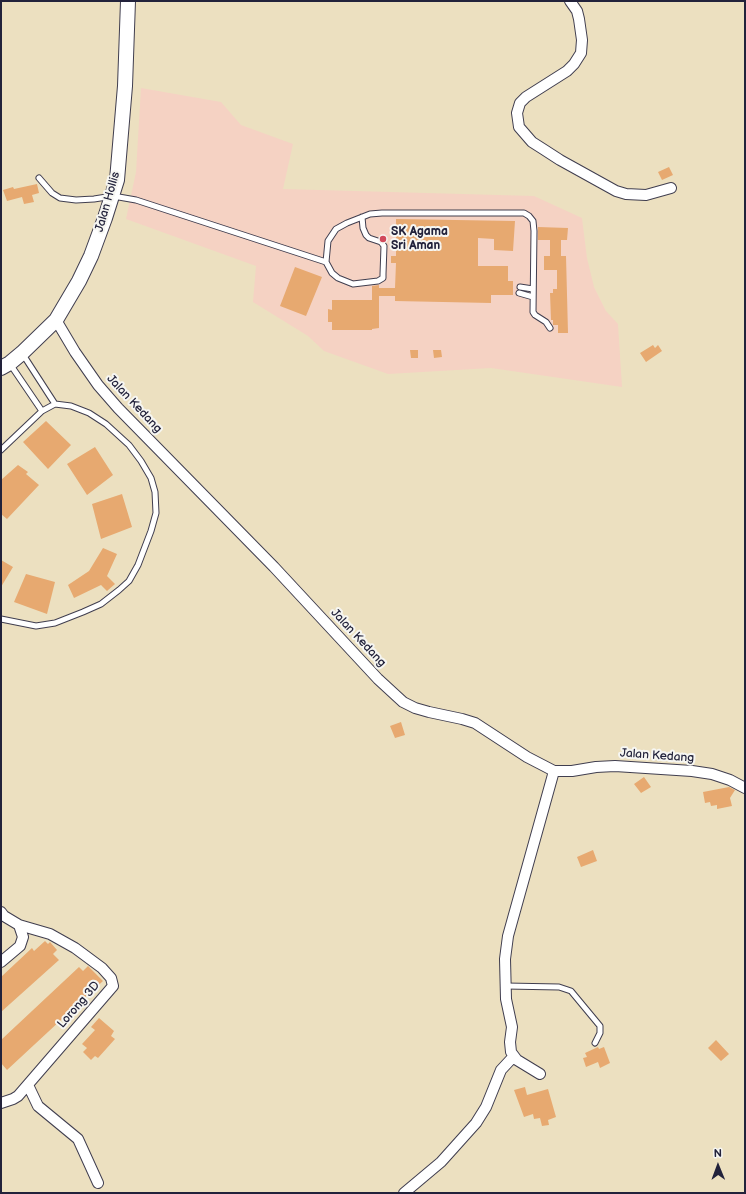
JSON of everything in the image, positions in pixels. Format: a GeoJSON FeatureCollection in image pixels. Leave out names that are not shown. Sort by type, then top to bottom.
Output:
{"type":"FeatureCollection","features":[{"type":"Feature","properties":{"kind":"main road","name":"Jalan Hollis"},"geometry":{"type":"LineString","coordinates":[[5,366],[56,320],[79,281],[91,256],[113,196],[117,180],[125,86],[128,1]]}},
{"type":"Feature","properties":{"kind":"street"},"geometry":{"type":"LineString","coordinates":[[570,1],[577,11],[579,19],[582,40],[581,53],[574,64],[567,71],[526,97],[520,103],[516,112],[519,127],[538,146],[616,191],[626,194],[646,194],[671,188]]}},
{"type":"Feature","properties":{"kind":"street","name":"Jalan Kedang"},"geometry":{"type":"LineString","coordinates":[[56,320],[98,385],[118,408],[274,567],[378,679],[403,702],[415,708],[462,718],[476,723],[527,758],[554,771],[572,771],[616,766],[692,771],[712,774],[730,780],[745,788]]}},
{"type":"Feature","properties":{"kind":"street"},"geometry":{"type":"LineString","coordinates":[[540,1074],[514,1056],[511,1048],[510,1042],[512,1027],[507,1007],[505,958],[508,936],[554,771]]}},
{"type":"Feature","properties":{"kind":"street"},"geometry":{"type":"LineString","coordinates":[[1,912],[4,916],[19,925],[23,937],[20,946],[1,962]]}},
{"type":"Feature","properties":{"kind":"street","name":"Lorong 3D"},"geometry":{"type":"LineString","coordinates":[[1,1103],[13,1099],[28,1085],[113,986],[111,978],[102,968],[75,948],[50,934],[19,925]]}},
{"type":"Feature","properties":{"kind":"street"},"geometry":{"type":"LineString","coordinates":[[404,1193],[441,1162],[476,1123],[484,1111],[501,1070],[514,1056]]}},
{"type":"Feature","properties":{"kind":"street"},"geometry":{"type":"LineString","coordinates":[[28,1085],[38,1106],[78,1139],[98,1183]]}},
{"type":"Feature","properties":{"kind":"lane"},"geometry":{"type":"LineString","coordinates":[[39,178],[52,194],[60,198],[76,200],[113,196],[136,200],[326,262]]}},
{"type":"Feature","properties":{"kind":"lane"},"geometry":{"type":"LineString","coordinates":[[362,217],[363,228],[366,235],[369,238],[382,242],[384,246],[383,278],[374,283],[353,284],[338,278],[332,273],[326,262],[328,241],[341,226],[362,217],[370,214],[382,213],[524,213],[532,218],[534,225],[533,308],[535,315],[546,322],[550,328]]}},
{"type":"Feature","properties":{"kind":"lane"},"geometry":{"type":"LineString","coordinates":[[533,289],[520,290],[533,296]]}},
{"type":"Feature","properties":{"kind":"lane"},"geometry":{"type":"LineString","coordinates":[[22,352],[55,404]]}},
{"type":"Feature","properties":{"kind":"lane"},"geometry":{"type":"LineString","coordinates":[[5,366],[42,411]]}},
{"type":"Feature","properties":{"kind":"lane"},"geometry":{"type":"LineString","coordinates":[[1,450],[42,411],[55,404],[71,406],[89,413],[106,424],[129,445],[141,461],[151,478],[155,492],[156,513],[138,565],[129,581],[101,604],[55,623],[36,626],[1,619]]}},
{"type":"Feature","properties":{"kind":"lane"},"geometry":{"type":"LineString","coordinates":[[506,986],[559,988],[571,991],[600,1026],[600,1033],[595,1043]]}},
{"type":"Feature","properties":{"kind":"shaded area","name":"SK Agama Sri Aman"},"geometry":{"type":"Polygon","coordinates":[[[141,88],[221,102],[241,125],[293,144],[283,189],[534,196],[582,218],[587,258],[594,287],[606,311],[618,324],[622,387],[491,368],[388,374],[324,351],[308,336],[253,302],[256,266],[126,219],[136,172],[141,88]]]}},
{"type":"Feature","properties":{"kind":"building"},"geometry":{"type":"Polygon","coordinates":[[[669,167],[673,175],[662,180],[658,172],[669,167]]]}},
{"type":"Feature","properties":{"kind":"building"},"geometry":{"type":"Polygon","coordinates":[[[37,184],[39,193],[32,195],[34,202],[24,204],[22,197],[7,201],[3,190],[13,187],[14,189],[37,184]]]}},
{"type":"Feature","properties":{"kind":"building"},"geometry":{"type":"Polygon","coordinates":[[[396,219],[515,221],[513,251],[494,250],[494,239],[478,238],[478,266],[508,266],[508,281],[513,281],[513,295],[491,295],[491,303],[395,301],[395,296],[379,296],[379,328],[372,330],[332,330],[332,322],[328,322],[328,309],[332,310],[332,300],[372,300],[372,286],[379,285],[379,288],[395,288],[396,263],[391,263],[391,256],[396,256],[396,219]]]}},
{"type":"Feature","properties":{"kind":"building"},"geometry":{"type":"Polygon","coordinates":[[[538,227],[568,228],[567,240],[561,240],[561,256],[566,256],[568,333],[558,333],[558,325],[553,325],[553,320],[551,320],[550,293],[553,293],[553,289],[557,289],[557,270],[544,270],[544,256],[550,256],[550,240],[538,240],[538,227]]]}},
{"type":"Feature","properties":{"kind":"building"},"geometry":{"type":"Polygon","coordinates":[[[295,267],[322,277],[306,316],[280,306],[295,267]]]}},
{"type":"Feature","properties":{"kind":"building"},"geometry":{"type":"Polygon","coordinates":[[[653,345],[655,348],[658,345],[662,351],[646,362],[640,353],[653,345]]]}},
{"type":"Feature","properties":{"kind":"building"},"geometry":{"type":"Polygon","coordinates":[[[410,350],[418,350],[418,358],[411,358],[410,350]]]}},
{"type":"Feature","properties":{"kind":"building"},"geometry":{"type":"Polygon","coordinates":[[[433,350],[441,350],[442,357],[434,358],[433,350]]]}},
{"type":"Feature","properties":{"kind":"building"},"geometry":{"type":"Polygon","coordinates":[[[46,421],[71,445],[48,469],[23,442],[46,421]]]}},
{"type":"Feature","properties":{"kind":"building"},"geometry":{"type":"Polygon","coordinates":[[[95,447],[113,475],[87,495],[67,464],[95,447]]]}},
{"type":"Feature","properties":{"kind":"building"},"geometry":{"type":"Polygon","coordinates":[[[18,465],[28,472],[26,474],[39,485],[7,519],[1,514],[1,480],[18,465]]]}},
{"type":"Feature","properties":{"kind":"building"},"geometry":{"type":"Polygon","coordinates":[[[122,494],[132,527],[101,539],[92,504],[122,494]]]}},
{"type":"Feature","properties":{"kind":"building"},"geometry":{"type":"Polygon","coordinates":[[[103,548],[117,554],[107,576],[115,584],[107,591],[101,585],[74,598],[68,585],[89,571],[103,548]]]}},
{"type":"Feature","properties":{"kind":"building"},"geometry":{"type":"Polygon","coordinates":[[[1,560],[13,567],[1,587],[1,560]]]}},
{"type":"Feature","properties":{"kind":"building"},"geometry":{"type":"Polygon","coordinates":[[[26,574],[55,582],[47,614],[14,602],[26,574]]]}},
{"type":"Feature","properties":{"kind":"building"},"geometry":{"type":"Polygon","coordinates":[[[401,722],[405,735],[395,738],[390,726],[401,722]]]}},
{"type":"Feature","properties":{"kind":"building"},"geometry":{"type":"Polygon","coordinates":[[[644,777],[651,787],[641,793],[634,784],[644,777]]]}},
{"type":"Feature","properties":{"kind":"building"},"geometry":{"type":"Polygon","coordinates":[[[729,787],[735,790],[730,798],[732,806],[717,809],[717,805],[711,806],[710,802],[705,803],[703,792],[729,787]]]}},
{"type":"Feature","properties":{"kind":"building"},"geometry":{"type":"Polygon","coordinates":[[[593,850],[597,861],[581,867],[577,857],[593,850]]]}},
{"type":"Feature","properties":{"kind":"building"},"geometry":{"type":"Polygon","coordinates":[[[45,941],[48,944],[50,942],[57,950],[53,954],[59,960],[1,1012],[1,977],[32,948],[34,951],[45,941]]]}},
{"type":"Feature","properties":{"kind":"building"},"geometry":{"type":"Polygon","coordinates":[[[88,966],[103,981],[7,1070],[1,1063],[1,1040],[79,967],[83,971],[88,966]]]}},
{"type":"Feature","properties":{"kind":"building"},"geometry":{"type":"Polygon","coordinates":[[[99,1018],[114,1031],[111,1036],[115,1039],[98,1058],[95,1056],[91,1060],[83,1052],[87,1048],[82,1044],[95,1030],[91,1027],[99,1018]]]}},
{"type":"Feature","properties":{"kind":"building"},"geometry":{"type":"Polygon","coordinates":[[[716,1040],[729,1054],[721,1061],[708,1048],[716,1040]]]}},
{"type":"Feature","properties":{"kind":"building"},"geometry":{"type":"Polygon","coordinates":[[[598,1047],[599,1049],[604,1047],[610,1063],[600,1068],[598,1062],[586,1067],[583,1058],[587,1057],[585,1053],[598,1047]]]}},
{"type":"Feature","properties":{"kind":"building"},"geometry":{"type":"Polygon","coordinates":[[[525,1087],[527,1095],[548,1089],[556,1117],[548,1120],[549,1125],[542,1126],[540,1118],[534,1119],[533,1114],[524,1117],[514,1090],[525,1087]]]}},
{"type":"Feature","properties":{"kind":"place","name":"SK Agama Sri Aman"},"geometry":{"type":"Point","coordinates":[383,239]}}]}
